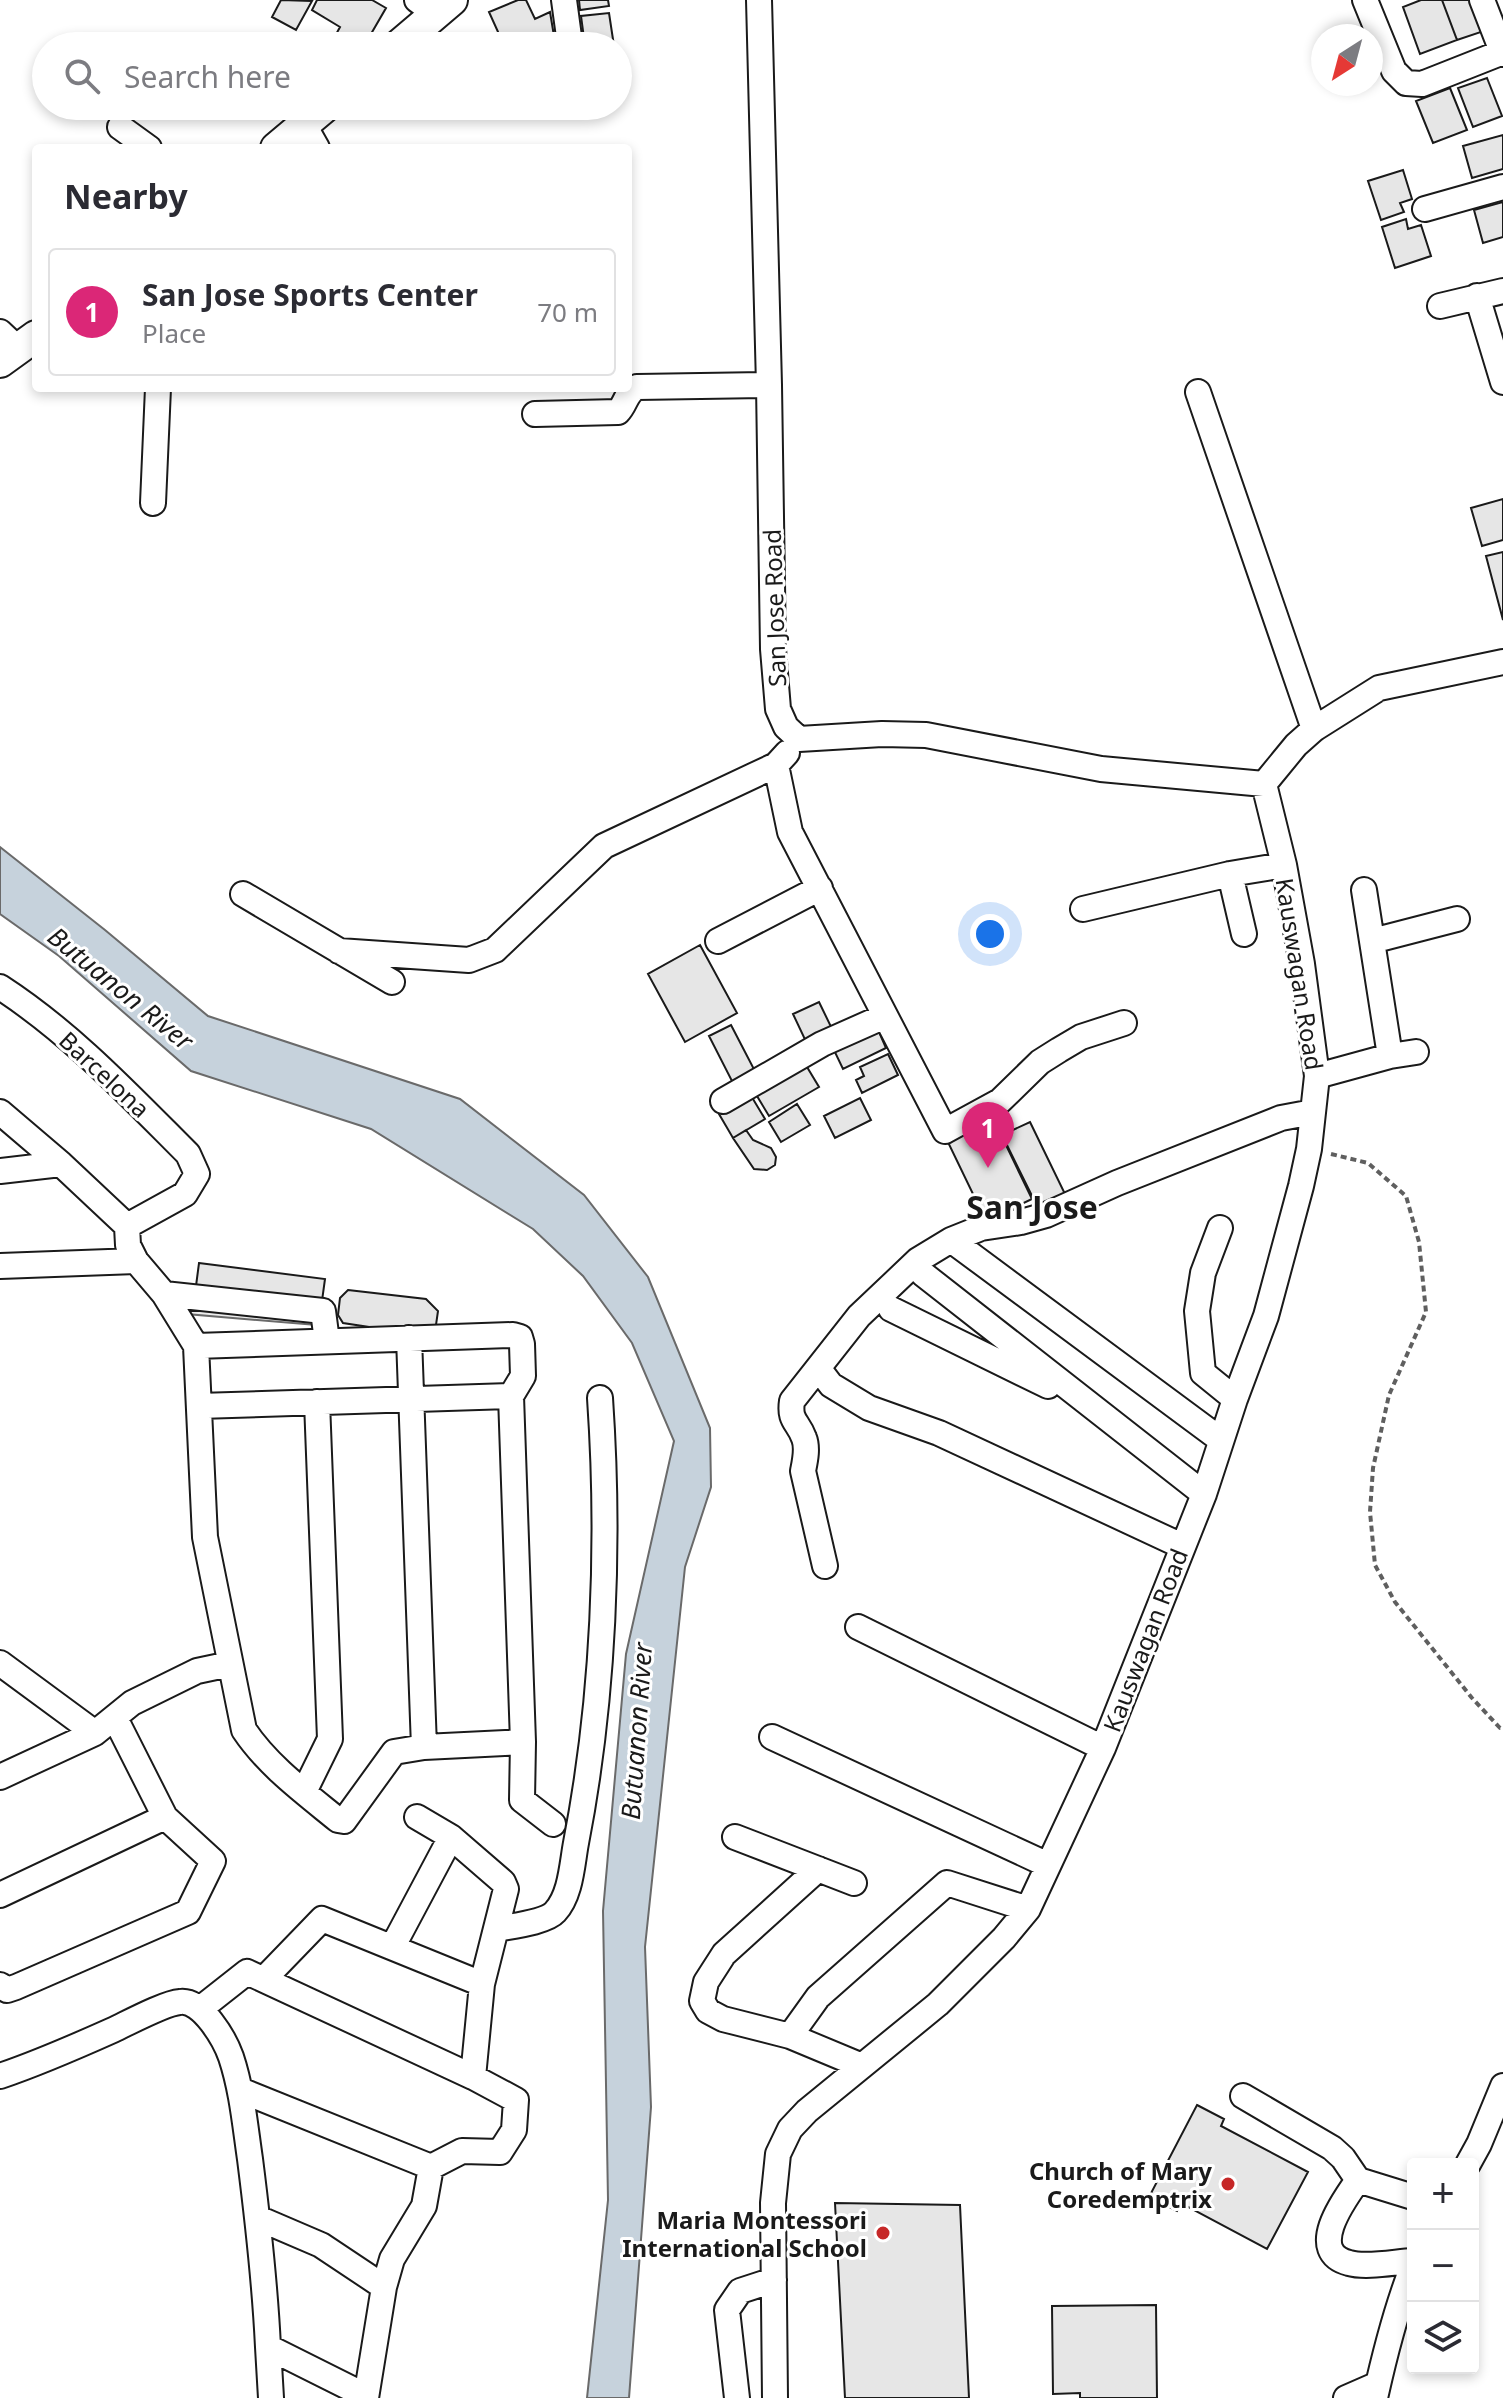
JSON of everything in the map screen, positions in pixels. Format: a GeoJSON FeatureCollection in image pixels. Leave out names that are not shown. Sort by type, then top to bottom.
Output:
{"type":"FeatureCollection","features":[{"type":"Feature","properties":{"kind":"main road"},"geometry":{"type":"LineString","coordinates":[[411,32],[435,5]]}},
{"type":"Feature","properties":{"kind":"main road"},"geometry":{"type":"LineString","coordinates":[[283,144],[316,126]]}},
{"type":"Feature","properties":{"kind":"street"},"geometry":{"type":"LineString","coordinates":[[564,0],[568,32]]}},
{"type":"Feature","properties":{"kind":"street","name":"San Jose Road"},"geometry":{"type":"LineString","coordinates":[[759,0],[773,649],[778,709],[786,727],[799,739]]}},
{"type":"Feature","properties":{"kind":"street"},"geometry":{"type":"LineString","coordinates":[[1365,0],[1394,71],[1406,83],[1422,84],[1503,53],[1482,0]]}},
{"type":"Feature","properties":{"kind":"street"},"geometry":{"type":"LineString","coordinates":[[120,127],[143,144]]}},
{"type":"Feature","properties":{"kind":"street"},"geometry":{"type":"LineString","coordinates":[[1425,209],[1503,187]]}},
{"type":"Feature","properties":{"kind":"street"},"geometry":{"type":"LineString","coordinates":[[1440,306],[1503,291]]}},
{"type":"Feature","properties":{"kind":"street"},"geometry":{"type":"LineString","coordinates":[[1477,296],[1503,382]]}},
{"type":"Feature","properties":{"kind":"street"},"geometry":{"type":"LineString","coordinates":[[632,391],[637,387],[769,385]]}},
{"type":"Feature","properties":{"kind":"street"},"geometry":{"type":"LineString","coordinates":[[153,503],[158,392]]}},
{"type":"Feature","properties":{"kind":"street"},"geometry":{"type":"LineString","coordinates":[[535,414],[618,412],[630,392]]}},
{"type":"Feature","properties":{"kind":"street"},"geometry":{"type":"LineString","coordinates":[[1198,392],[1314,729]]}},
{"type":"Feature","properties":{"kind":"street"},"geometry":{"type":"LineString","coordinates":[[339,951],[469,960],[495,950],[604,846],[776,765],[799,739],[926,735],[1101,769],[1264,784],[1296,745],[1314,729],[1379,688],[1503,662]]}},
{"type":"Feature","properties":{"kind":"street"},"geometry":{"type":"LineString","coordinates":[[776,765],[790,832],[945,1131],[1000,1101],[1040,1062],[1059,1050],[1081,1037],[1124,1023]]}},
{"type":"Feature","properties":{"kind":"street","name":"Kauswagan Road"},"geometry":{"type":"LineString","coordinates":[[775,2398],[773,2203],[778,2154],[790,2129],[807,2111],[959,1984],[1028,1909],[1103,1748],[1204,1494],[1266,1316],[1309,1149],[1317,1076],[1302,964],[1284,865],[1264,784]]}},
{"type":"Feature","properties":{"kind":"street"},"geometry":{"type":"LineString","coordinates":[[1083,909],[1230,874],[1284,865]]}},
{"type":"Feature","properties":{"kind":"street"},"geometry":{"type":"LineString","coordinates":[[1230,874],[1244,934]]}},
{"type":"Feature","properties":{"kind":"street"},"geometry":{"type":"LineString","coordinates":[[718,941],[820,888]]}},
{"type":"Feature","properties":{"kind":"street"},"geometry":{"type":"LineString","coordinates":[[1364,890],[1390,1056]]}},
{"type":"Feature","properties":{"kind":"street"},"geometry":{"type":"LineString","coordinates":[[243,894],[392,982]]}},
{"type":"Feature","properties":{"kind":"street"},"geometry":{"type":"LineString","coordinates":[[1372,941],[1457,919]]}},
{"type":"Feature","properties":{"kind":"street","name":"Barcelona"},"geometry":{"type":"LineString","coordinates":[[0,987],[24,1002],[89,1055],[188,1154],[197,1174],[185,1194],[127,1226]]}},
{"type":"Feature","properties":{"kind":"street"},"geometry":{"type":"LineString","coordinates":[[723,1101],[822,1044],[885,1016]]}},
{"type":"Feature","properties":{"kind":"street"},"geometry":{"type":"LineString","coordinates":[[1317,1076],[1416,1052]]}},
{"type":"Feature","properties":{"kind":"street"},"geometry":{"type":"LineString","coordinates":[[0,1112],[127,1226],[128,1245],[136,1261],[164,1294],[196,1346],[205,1537],[244,1730],[257,1750],[338,1820],[344,1821],[392,1754],[424,1747],[523,1742]]}},
{"type":"Feature","properties":{"kind":"street"},"geometry":{"type":"LineString","coordinates":[[825,1566],[803,1471],[805,1440],[791,1418],[792,1401],[859,1316],[918,1260],[951,1240],[981,1228],[1046,1215],[1117,1183],[1281,1118],[1313,1112]]}},
{"type":"Feature","properties":{"kind":"street"},"geometry":{"type":"LineString","coordinates":[[0,1171],[61,1164]]}},
{"type":"Feature","properties":{"kind":"street"},"geometry":{"type":"LineString","coordinates":[[1220,1228],[1203,1273],[1197,1311],[1203,1373],[1235,1399]]}},
{"type":"Feature","properties":{"kind":"street"},"geometry":{"type":"LineString","coordinates":[[951,1240],[1221,1440]]}},
{"type":"Feature","properties":{"kind":"street"},"geometry":{"type":"LineString","coordinates":[[0,1266],[136,1261]]}},
{"type":"Feature","properties":{"kind":"street"},"geometry":{"type":"LineString","coordinates":[[923,1274],[1204,1494]]}},
{"type":"Feature","properties":{"kind":"street"},"geometry":{"type":"LineString","coordinates":[[164,1294],[323,1311],[327,1341]]}},
{"type":"Feature","properties":{"kind":"street"},"geometry":{"type":"LineString","coordinates":[[933,1329],[956,1301]]}},
{"type":"Feature","properties":{"kind":"street"},"geometry":{"type":"LineString","coordinates":[[891,1309],[1090,1406]]}},
{"type":"Feature","properties":{"kind":"street"},"geometry":{"type":"LineString","coordinates":[[196,1346],[520,1337],[523,1376],[511,1396],[523,1742],[522,1800],[553,1824]]}},
{"type":"Feature","properties":{"kind":"street"},"geometry":{"type":"LineString","coordinates":[[409,1338],[424,1747]]}},
{"type":"Feature","properties":{"kind":"street"},"geometry":{"type":"LineString","coordinates":[[818,1368],[831,1385],[869,1408],[939,1433],[1182,1546]]}},
{"type":"Feature","properties":{"kind":"street"},"geometry":{"type":"LineString","coordinates":[[199,1406],[511,1396]]}},
{"type":"Feature","properties":{"kind":"street"},"geometry":{"type":"LineString","coordinates":[[497,1929],[549,1917],[557,1910],[569,1883],[581,1818],[601,1637],[606,1478],[600,1398]]}},
{"type":"Feature","properties":{"kind":"street"},"geometry":{"type":"LineString","coordinates":[[304,1792],[330,1739],[317,1402]]}},
{"type":"Feature","properties":{"kind":"street"},"geometry":{"type":"LineString","coordinates":[[858,1627],[1103,1748]]}},
{"type":"Feature","properties":{"kind":"street"},"geometry":{"type":"LineString","coordinates":[[0,1777],[95,1733],[132,1703],[197,1671],[230,1664]]}},
{"type":"Feature","properties":{"kind":"street"},"geometry":{"type":"LineString","coordinates":[[2,1667],[95,1733]]}},
{"type":"Feature","properties":{"kind":"street"},"geometry":{"type":"LineString","coordinates":[[0,1985],[7,1990],[16,1987],[188,1912],[213,1861],[165,1817],[115,1718]]}},
{"type":"Feature","properties":{"kind":"street"},"geometry":{"type":"LineString","coordinates":[[772,1737],[1048,1865]]}},
{"type":"Feature","properties":{"kind":"street"},"geometry":{"type":"LineString","coordinates":[[0,1895],[165,1817]]}},
{"type":"Feature","properties":{"kind":"street"},"geometry":{"type":"LineString","coordinates":[[417,1817],[451,1837],[503,1882],[506,1889],[482,1984],[473,2077]]}},
{"type":"Feature","properties":{"kind":"street"},"geometry":{"type":"LineString","coordinates":[[393,1946],[451,1837]]}},
{"type":"Feature","properties":{"kind":"street"},"geometry":{"type":"LineString","coordinates":[[735,1837],[854,1883]]}},
{"type":"Feature","properties":{"kind":"street"},"geometry":{"type":"LineString","coordinates":[[818,1869],[724,1954],[706,1982],[702,2001],[708,2011],[723,2019],[790,2036],[862,2066]]}},
{"type":"Feature","properties":{"kind":"street"},"geometry":{"type":"LineString","coordinates":[[790,2036],[818,1997],[947,1883],[1028,1909]]}},
{"type":"Feature","properties":{"kind":"street"},"geometry":{"type":"LineString","coordinates":[[264,1979],[322,1919],[482,1984]]}},
{"type":"Feature","properties":{"kind":"street"},"geometry":{"type":"LineString","coordinates":[[200,2009],[247,1972],[516,2100],[514,2130],[500,2152],[462,2151],[431,2167],[240,2090]]}},
{"type":"Feature","properties":{"kind":"street"},"geometry":{"type":"LineString","coordinates":[[0,2076],[48,2059],[181,2001],[200,2009],[217,2029],[230,2054],[240,2090],[258,2218],[271,2398]]}},
{"type":"Feature","properties":{"kind":"street"},"geometry":{"type":"LineString","coordinates":[[1471,2158],[1503,2086]]}},
{"type":"Feature","properties":{"kind":"street"},"geometry":{"type":"LineString","coordinates":[[1243,2096],[1332,2148],[1358,2180],[1407,2195]]}},
{"type":"Feature","properties":{"kind":"street"},"geometry":{"type":"LineString","coordinates":[[268,2347],[366,2397],[384,2287],[392,2259],[424,2206],[431,2167]]}},
{"type":"Feature","properties":{"kind":"street"},"geometry":{"type":"LineString","coordinates":[[1358,2180],[1328,2234],[1333,2254],[1350,2264],[1407,2263]]}},
{"type":"Feature","properties":{"kind":"street"},"geometry":{"type":"LineString","coordinates":[[258,2218],[321,2245],[384,2287]]}},
{"type":"Feature","properties":{"kind":"street"},"geometry":{"type":"LineString","coordinates":[[737,2398],[727,2310],[740,2291],[774,2280]]}},
{"type":"Feature","properties":{"kind":"street"},"geometry":{"type":"LineString","coordinates":[[1346,2398],[1377,2391],[1407,2281]]}},
{"type":"Feature","properties":{"kind":"path"},"geometry":{"type":"LineString","coordinates":[[1309,1149],[1368,1163],[1406,1196],[1419,1242],[1426,1312],[1389,1395],[1373,1468],[1370,1512],[1375,1565],[1395,1602],[1472,1698],[1503,1728]]}},
{"type":"Feature","properties":{"kind":"shaded area"},"geometry":{"type":"Polygon","coordinates":[[[175,1293],[318,1306],[316,1325],[175,1313],[175,1293]]]}},
{"type":"Feature","properties":{"kind":"water","name":"Butuanon River"},"geometry":{"type":"Polygon","coordinates":[[[0,847],[208,1016],[460,1099],[584,1195],[648,1277],[710,1428],[711,1487],[685,1567],[645,1947],[651,2107],[629,2398],[587,2398],[608,2200],[603,1911],[626,1654],[674,1441],[632,1343],[583,1276],[533,1229],[371,1129],[191,1071],[59,956],[0,914],[0,847]]]}},
{"type":"Feature","properties":{"kind":"building"},"geometry":{"type":"Polygon","coordinates":[[[281,0],[312,1],[296,30],[272,17],[281,0]]]}},
{"type":"Feature","properties":{"kind":"building"},"geometry":{"type":"Polygon","coordinates":[[[317,0],[372,0],[386,8],[372,32],[337,32],[340,27],[312,10],[317,0]]]}},
{"type":"Feature","properties":{"kind":"building"},"geometry":{"type":"Polygon","coordinates":[[[518,0],[526,0],[535,19],[550,12],[553,32],[498,32],[489,12],[518,0]]]}},
{"type":"Feature","properties":{"kind":"building"},"geometry":{"type":"Polygon","coordinates":[[[579,0],[608,0],[609,6],[580,10],[579,0]]]}},
{"type":"Feature","properties":{"kind":"building"},"geometry":{"type":"Polygon","coordinates":[[[1421,0],[1442,0],[1457,40],[1420,54],[1403,7],[1421,0]]]}},
{"type":"Feature","properties":{"kind":"building"},"geometry":{"type":"Polygon","coordinates":[[[1442,0],[1472,0],[1484,31],[1457,40],[1442,0]]]}},
{"type":"Feature","properties":{"kind":"building"},"geometry":{"type":"Polygon","coordinates":[[[609,13],[612,32],[583,32],[581,16],[609,13]]]}},
{"type":"Feature","properties":{"kind":"building"},"geometry":{"type":"Polygon","coordinates":[[[1487,78],[1502,116],[1473,127],[1458,88],[1487,78]]]}},
{"type":"Feature","properties":{"kind":"building"},"geometry":{"type":"Polygon","coordinates":[[[1450,88],[1467,130],[1433,143],[1416,101],[1450,88]]]}},
{"type":"Feature","properties":{"kind":"building"},"geometry":{"type":"Polygon","coordinates":[[[1503,135],[1503,169],[1472,178],[1463,146],[1503,135]]]}},
{"type":"Feature","properties":{"kind":"building"},"geometry":{"type":"Polygon","coordinates":[[[1403,170],[1412,199],[1400,203],[1404,212],[1381,220],[1368,181],[1403,170]]]}},
{"type":"Feature","properties":{"kind":"building"},"geometry":{"type":"Polygon","coordinates":[[[1503,202],[1503,237],[1483,243],[1474,210],[1503,202]]]}},
{"type":"Feature","properties":{"kind":"building"},"geometry":{"type":"Polygon","coordinates":[[[1406,219],[1408,229],[1421,225],[1431,256],[1395,268],[1382,227],[1406,219]]]}},
{"type":"Feature","properties":{"kind":"building"},"geometry":{"type":"Polygon","coordinates":[[[1503,499],[1503,540],[1482,546],[1471,508],[1503,499]]]}},
{"type":"Feature","properties":{"kind":"building"},"geometry":{"type":"Polygon","coordinates":[[[1503,552],[1503,620],[1486,556],[1503,552]]]}},
{"type":"Feature","properties":{"kind":"building"},"geometry":{"type":"Polygon","coordinates":[[[700,945],[737,1013],[685,1042],[648,974],[700,945]]]}},
{"type":"Feature","properties":{"kind":"building"},"geometry":{"type":"Polygon","coordinates":[[[819,1002],[835,1035],[809,1048],[793,1014],[819,1002]]]}},
{"type":"Feature","properties":{"kind":"building"},"geometry":{"type":"Polygon","coordinates":[[[731,1025],[757,1075],[735,1087],[709,1036],[731,1025]]]}},
{"type":"Feature","properties":{"kind":"building"},"geometry":{"type":"Polygon","coordinates":[[[876,1025],[886,1048],[843,1069],[832,1046],[876,1025]]]}},
{"type":"Feature","properties":{"kind":"building"},"geometry":{"type":"Polygon","coordinates":[[[888,1054],[898,1075],[862,1093],[856,1080],[864,1076],[860,1067],[888,1054]]]}},
{"type":"Feature","properties":{"kind":"building"},"geometry":{"type":"Polygon","coordinates":[[[804,1062],[819,1087],[769,1116],[754,1091],[804,1062]]]}},
{"type":"Feature","properties":{"kind":"building"},"geometry":{"type":"Polygon","coordinates":[[[750,1094],[765,1119],[733,1138],[719,1114],[750,1094]]]}},
{"type":"Feature","properties":{"kind":"building"},"geometry":{"type":"Polygon","coordinates":[[[860,1098],[871,1120],[835,1138],[824,1116],[860,1098]]]}},
{"type":"Feature","properties":{"kind":"building"},"geometry":{"type":"Polygon","coordinates":[[[797,1104],[810,1125],[781,1142],[769,1122],[797,1104]]]}},
{"type":"Feature","properties":{"kind":"building"},"geometry":{"type":"Polygon","coordinates":[[[991,1114],[1032,1199],[986,1221],[945,1136],[991,1114]]]}},
{"type":"Feature","properties":{"kind":"building"},"geometry":{"type":"Polygon","coordinates":[[[1030,1122],[1065,1194],[1038,1208],[1002,1135],[1030,1122]]]}},
{"type":"Feature","properties":{"kind":"building"},"geometry":{"type":"Polygon","coordinates":[[[746,1130],[753,1140],[771,1148],[776,1157],[775,1165],[767,1170],[754,1169],[733,1138],[746,1130]]]}},
{"type":"Feature","properties":{"kind":"building"},"geometry":{"type":"Polygon","coordinates":[[[199,1263],[325,1279],[322,1301],[196,1286],[199,1263]]]}},
{"type":"Feature","properties":{"kind":"building"},"geometry":{"type":"Polygon","coordinates":[[[348,1290],[426,1299],[438,1311],[436,1325],[422,1335],[343,1323],[338,1315],[340,1298],[348,1290]]]}},
{"type":"Feature","properties":{"kind":"building","name":"Church of Mary Coredemptrix"},"geometry":{"type":"Polygon","coordinates":[[[1197,2105],[1224,2119],[1221,2126],[1308,2172],[1267,2249],[1181,2203],[1177,2211],[1149,2197],[1197,2105]]]}},
{"type":"Feature","properties":{"kind":"building"},"geometry":{"type":"Polygon","coordinates":[[[835,2203],[960,2205],[969,2398],[845,2398],[835,2203]]]}},
{"type":"Feature","properties":{"kind":"building"},"geometry":{"type":"Polygon","coordinates":[[[1156,2305],[1157,2398],[1080,2398],[1080,2393],[1053,2394],[1052,2306],[1156,2305]]]}},
{"type":"Feature","properties":{"kind":"place","name":"San Jose Sports Center"},"geometry":{"type":"Point","coordinates":[988,1168]}},
{"type":"Feature","properties":{"kind":"place","name":"Church of Mary Coredemptrix"},"geometry":{"type":"Point","coordinates":[1228,2184]}},
{"type":"Feature","properties":{"kind":"place","name":"Maria Montessori International School"},"geometry":{"type":"Point","coordinates":[883,2233]}},
{"type":"Feature","properties":{"kind":"district","name":"San Jose"},"geometry":{"type":"Point","coordinates":[1032,1206]}}]}
